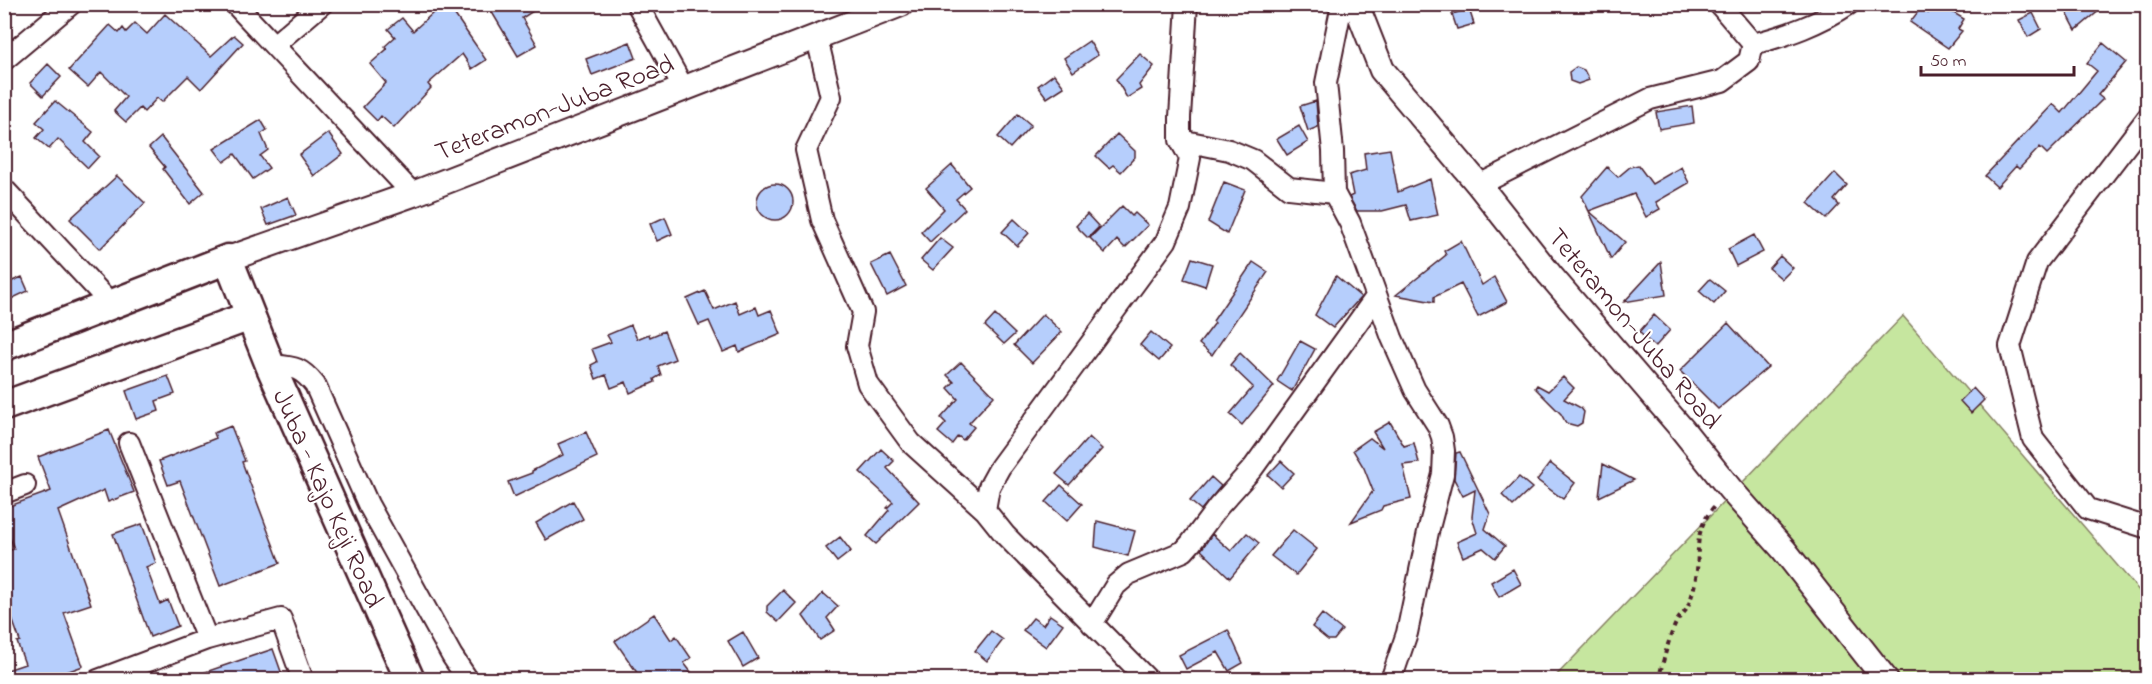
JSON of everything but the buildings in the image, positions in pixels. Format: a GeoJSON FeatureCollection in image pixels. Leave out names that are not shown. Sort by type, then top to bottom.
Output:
{"type":"FeatureCollection","features":[{"type":"Feature","properties":{"kind":"main road"},"geometry":{"type":"LineString","coordinates":[[4,346],[228,259]]}},
{"type":"Feature","properties":{"kind":"main road","name":"Juba - Kajo Keji Road"},"geometry":{"type":"LineString","coordinates":[[228,259],[270,365],[410,680]]}},
{"type":"Feature","properties":{"kind":"main road"},"geometry":{"type":"LineString","coordinates":[[4,406],[250,316]]}},
{"type":"Feature","properties":{"kind":"street"},"geometry":{"type":"LineString","coordinates":[[4,60],[71,4]]}},
{"type":"Feature","properties":{"kind":"street"},"geometry":{"type":"LineString","coordinates":[[235,4],[412,194]]}},
{"type":"Feature","properties":{"kind":"street"},"geometry":{"type":"LineString","coordinates":[[274,45],[322,4]]}},
{"type":"Feature","properties":{"kind":"street"},"geometry":{"type":"LineString","coordinates":[[637,4],[684,89]]}},
{"type":"Feature","properties":{"kind":"street","name":"Teteramon-Juba Road"},"geometry":{"type":"LineString","coordinates":[[228,259],[412,194],[901,4]]}},
{"type":"Feature","properties":{"kind":"street"},"geometry":{"type":"LineString","coordinates":[[985,510],[989,487],[1000,467],[1166,241],[1180,208],[1190,158],[1180,141],[1186,4]]}},
{"type":"Feature","properties":{"kind":"street"},"geometry":{"type":"LineString","coordinates":[[1342,4],[1326,83],[1333,151],[1334,193],[1362,254],[1376,297],[1414,390],[1438,426],[1444,451],[1443,474],[1428,532],[1407,633],[1391,680]]}},
{"type":"Feature","properties":{"kind":"street","name":"Teteramon-Juba Road"},"geometry":{"type":"LineString","coordinates":[[1356,4],[1382,70],[1730,489],[1784,550],[1886,680]]}},
{"type":"Feature","properties":{"kind":"street"},"geometry":{"type":"LineString","coordinates":[[1719,4],[1753,44]]}},
{"type":"Feature","properties":{"kind":"street"},"geometry":{"type":"LineString","coordinates":[[1753,44],[1791,34],[1827,19],[1849,4]]}},
{"type":"Feature","properties":{"kind":"street"},"geometry":{"type":"LineString","coordinates":[[817,38],[831,97],[806,150],[822,220],[863,312],[856,346],[868,384],[911,443],[985,510],[1005,535],[1148,680]]}},
{"type":"Feature","properties":{"kind":"street"},"geometry":{"type":"LineString","coordinates":[[1479,185],[1650,99],[1722,81],[1749,61],[1753,44]]}},
{"type":"Feature","properties":{"kind":"street"},"geometry":{"type":"LineString","coordinates":[[2148,117],[2037,262],[2010,346],[2033,440],[2088,509],[2148,528]]}},
{"type":"Feature","properties":{"kind":"street"},"geometry":{"type":"LineString","coordinates":[[1180,141],[1237,153],[1253,160],[1289,188],[1334,193]]}},
{"type":"Feature","properties":{"kind":"street"},"geometry":{"type":"LineString","coordinates":[[4,189],[111,304]]}},
{"type":"Feature","properties":{"kind":"street"},"geometry":{"type":"LineString","coordinates":[[1092,624],[1116,585],[1129,574],[1184,551],[1191,543],[1218,507],[1253,468],[1376,297]]}},
{"type":"Feature","properties":{"kind":"street"},"geometry":{"type":"LineString","coordinates":[[270,365],[296,368],[305,373],[315,385],[368,504],[452,656],[468,680]]}},
{"type":"Feature","properties":{"kind":"street"},"geometry":{"type":"LineString","coordinates":[[129,443],[207,639]]}},
{"type":"Feature","properties":{"kind":"street"},"geometry":{"type":"LineString","coordinates":[[4,494],[25,485]]}},
{"type":"Feature","properties":{"kind":"street"},"geometry":{"type":"LineString","coordinates":[[98,680],[207,639],[281,619],[303,680]]}},
{"type":"Feature","properties":{"kind":"path"},"geometry":{"type":"LineString","coordinates":[[1658,680],[1677,621],[1686,610],[1695,582],[1697,542],[1704,521],[1730,489]]}},
{"type":"Feature","properties":{"kind":"green space"},"geometry":{"type":"Polygon","coordinates":[[[1903,316],[2147,600],[2147,679],[1552,680],[1903,316]]]}}]}
